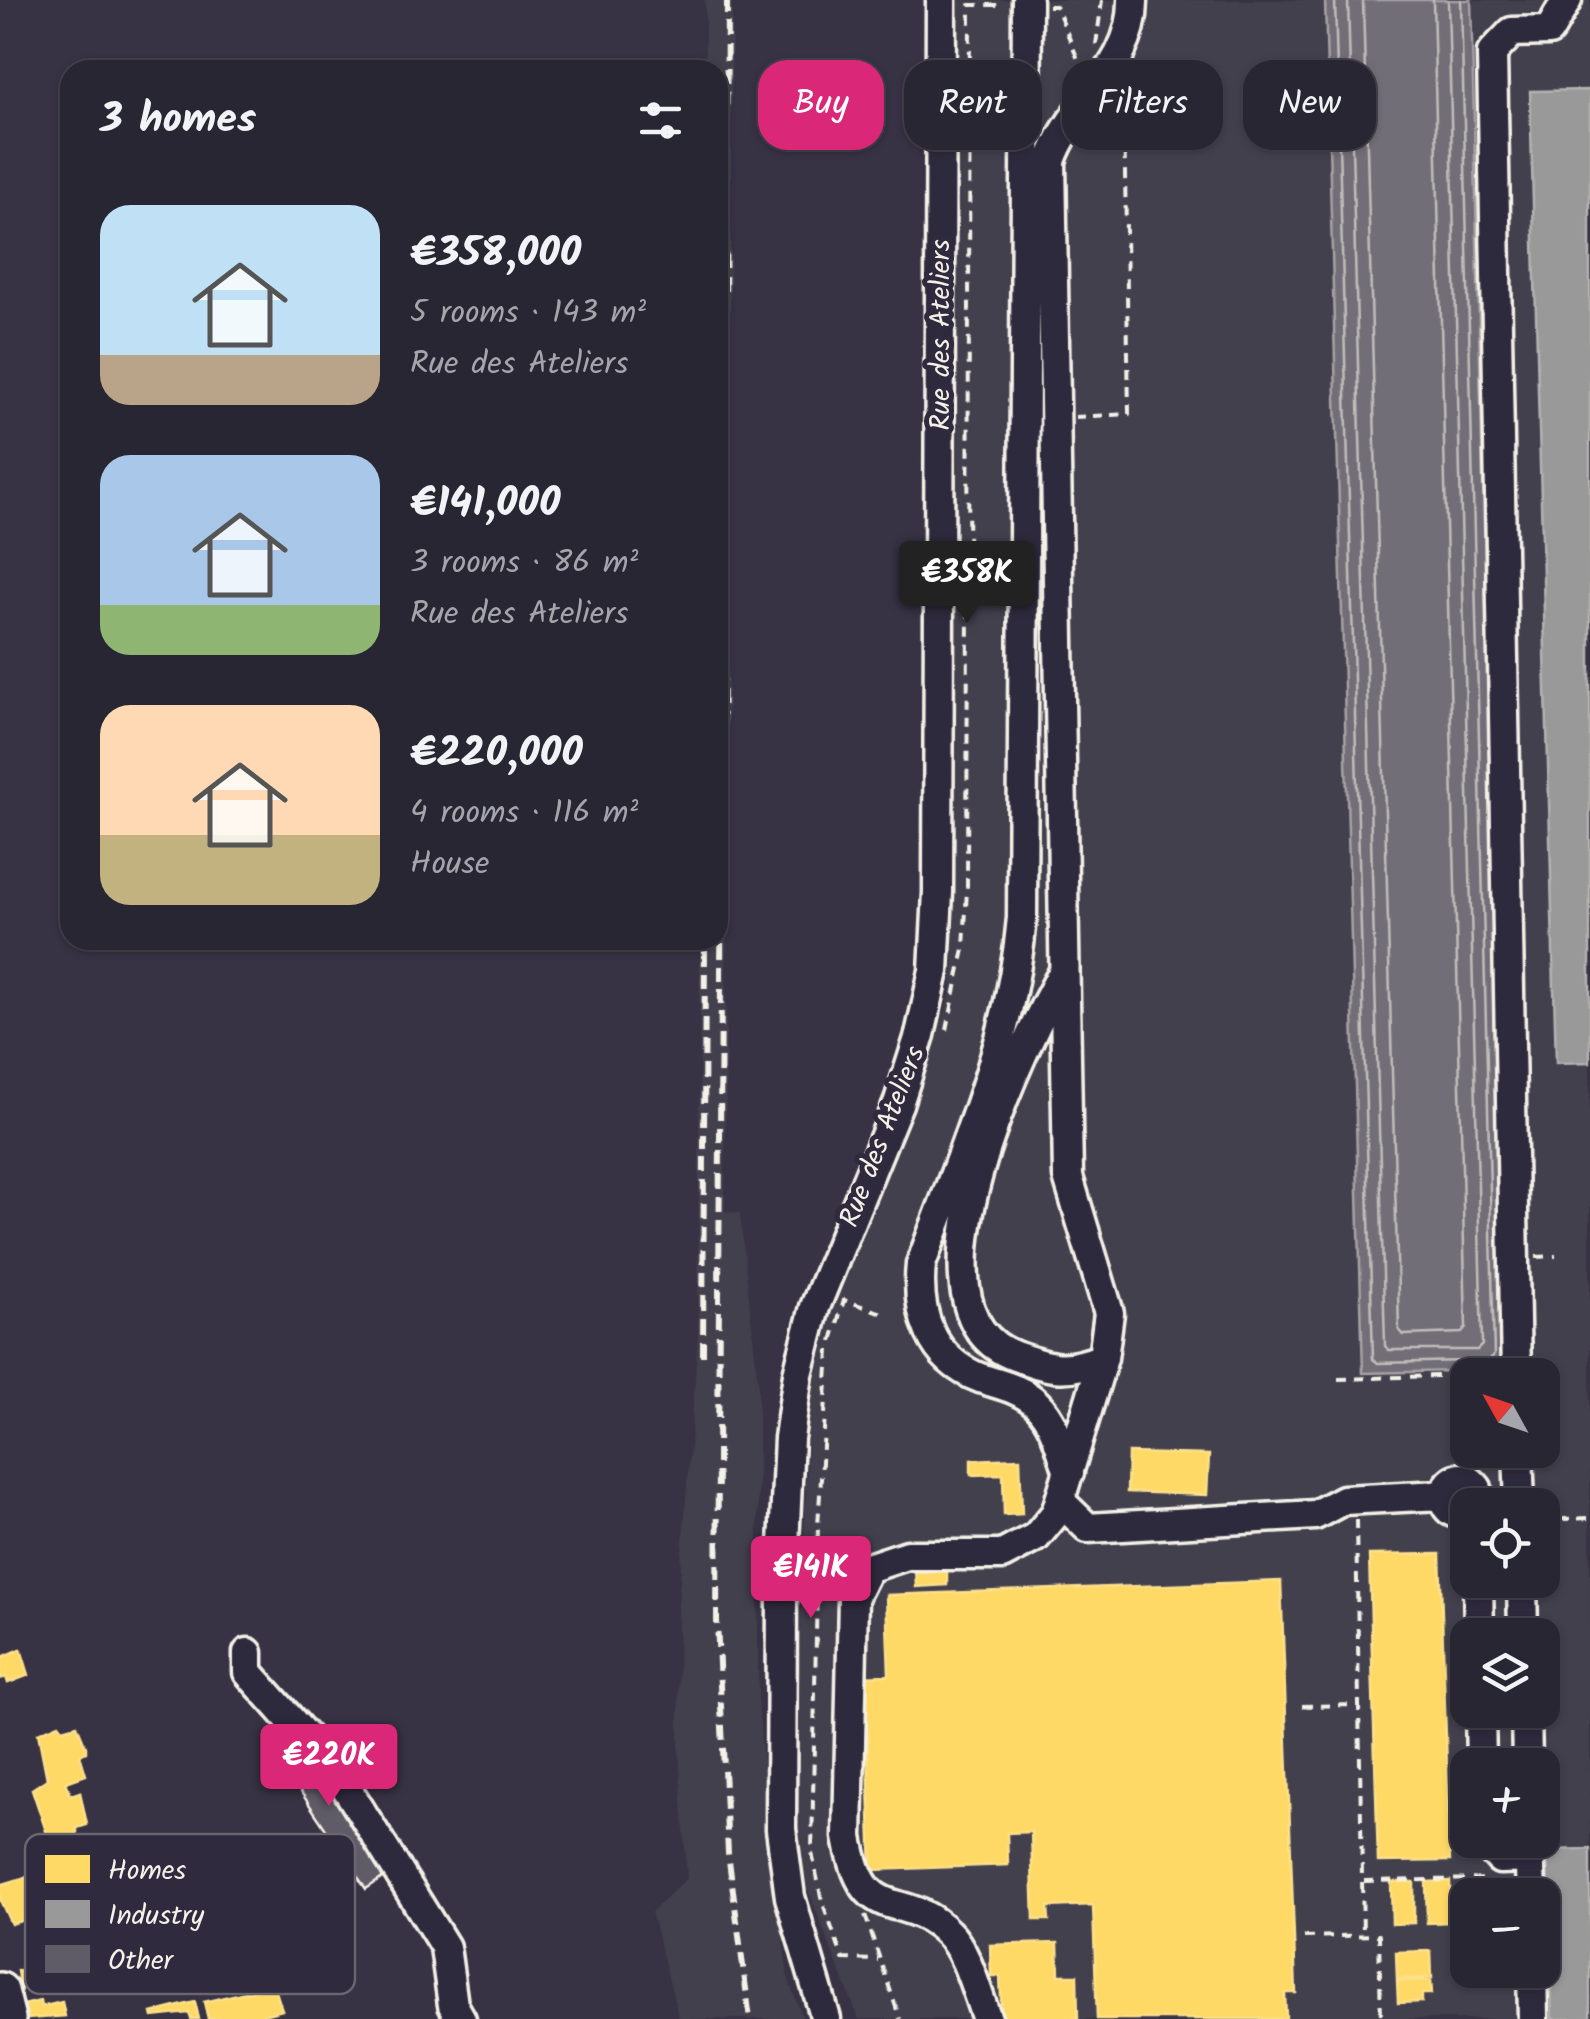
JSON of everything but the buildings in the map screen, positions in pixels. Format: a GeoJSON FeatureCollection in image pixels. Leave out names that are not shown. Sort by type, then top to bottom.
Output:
{"type":"FeatureCollection","features":[{"type":"Feature","properties":{"kind":"main road"},"geometry":{"type":"LineString","coordinates":[[0,1991],[7,2019]]}},
{"type":"Feature","properties":{"kind":"street","name":"Rue des Ateliers"},"geometry":{"type":"LineString","coordinates":[[826,2019],[790,1898],[782,1830],[782,1588],[789,1438],[798,1374],[815,1307],[898,1104],[934,971],[938,892],[940,0]]}},
{"type":"Feature","properties":{"kind":"street"},"geometry":{"type":"LineString","coordinates":[[1027,0],[1022,918],[1012,1001],[1001,1049],[921,1264],[919,1286],[920,1309],[930,1337],[948,1360],[975,1376],[1021,1390],[1040,1406],[1054,1429],[1069,1473]]}},
{"type":"Feature","properties":{"kind":"street"},"geometry":{"type":"LineString","coordinates":[[987,2019],[952,1935],[929,1917],[878,1900],[855,1875],[848,1837],[853,1598],[868,1568],[907,1555],[1002,1555],[1036,1537],[1060,1501],[1103,1358],[1108,1313],[1068,1178],[1051,162],[1059,137],[1111,72],[1126,44],[1132,0]]}},
{"type":"Feature","properties":{"kind":"street"},"geometry":{"type":"LineString","coordinates":[[1516,1358],[1492,53],[1512,32],[1549,30],[1567,0]]}},
{"type":"Feature","properties":{"kind":"street"},"geometry":{"type":"LineString","coordinates":[[1063,972],[1019,1056],[976,1174],[966,1214],[964,1264],[972,1313],[984,1336],[1008,1353],[1071,1371],[1103,1358]]}},
{"type":"Feature","properties":{"kind":"street"},"geometry":{"type":"LineString","coordinates":[[1442,1495],[1447,1484],[1463,1478],[1477,1488]]}},
{"type":"Feature","properties":{"kind":"street"},"geometry":{"type":"LineString","coordinates":[[1060,1501],[1088,1528],[1315,1516],[1343,1500],[1442,1495]]}},
{"type":"Feature","properties":{"kind":"street"},"geometry":{"type":"LineString","coordinates":[[1442,1495],[1450,1511]]}},
{"type":"Feature","properties":{"kind":"street"},"geometry":{"type":"LineString","coordinates":[[248,1653],[248,1672],[336,1771],[445,1947],[454,2005],[461,2019]]}},
{"type":"Feature","properties":{"kind":"street"},"geometry":{"type":"LineString","coordinates":[[1533,2019],[1537,1988]]}},
{"type":"Feature","properties":{"kind":"path"},"geometry":{"type":"LineString","coordinates":[[1092,60],[1102,0]]}},
{"type":"Feature","properties":{"kind":"path"},"geometry":{"type":"LineString","coordinates":[[878,1960],[843,1959],[819,1885],[810,1808],[818,1526],[829,1352],[844,1300],[884,1314]]}},
{"type":"Feature","properties":{"kind":"path"},"geometry":{"type":"LineString","coordinates":[[1338,1379],[1450,1376]]}},
{"type":"Feature","properties":{"kind":"path"},"geometry":{"type":"LineString","coordinates":[[1355,1500],[1363,1935]]}},
{"type":"Feature","properties":{"kind":"path"},"geometry":{"type":"LineString","coordinates":[[1560,1519],[1590,1518]]}},
{"type":"Feature","properties":{"kind":"path"},"geometry":{"type":"LineString","coordinates":[[1302,1706],[1359,1705]]}},
{"type":"Feature","properties":{"kind":"path"},"geometry":{"type":"LineString","coordinates":[[1362,1882],[1450,1880]]}},
{"type":"Feature","properties":{"kind":"path"},"geometry":{"type":"LineString","coordinates":[[870,1892],[864,1920],[900,2019]]}},
{"type":"Feature","properties":{"kind":"path"},"geometry":{"type":"LineString","coordinates":[[1304,1936],[1378,1935],[1381,2019]]}},
{"type":"Feature","properties":{"kind":"shaded area"},"geometry":{"type":"Polygon","coordinates":[[[705,0],[732,0],[728,692],[728,60],[705,60],[705,0]]]}},
{"type":"Feature","properties":{"kind":"shaded area"},"geometry":{"type":"Polygon","coordinates":[[[958,0],[1325,0],[1327,60],[1243,60],[1243,150],[1329,150],[1363,1373],[1450,1371],[1450,1468],[1560,1468],[1560,1358],[1505,1358],[1471,0],[1590,0],[1590,2019],[859,2019],[801,1873],[794,1789],[809,1405],[828,1313],[928,1065],[952,989],[957,150],[1042,150],[1042,60],[958,60],[958,0]]]}},
{"type":"Feature","properties":{"kind":"shaded area"},"geometry":{"type":"Polygon","coordinates":[[[700,950],[727,950],[725,1211],[740,1213],[758,1382],[758,1698],[766,1808],[788,1978],[803,2019],[679,2019],[651,1912],[687,1878],[679,1752],[678,1605],[698,1337],[700,950]]]}},
{"type":"Feature","properties":{"kind":"water"},"geometry":{"type":"Polygon","coordinates":[[[1325,0],[1471,0],[1505,1358],[1450,1358],[1450,1371],[1363,1373],[1329,150],[1376,150],[1376,60],[1327,60],[1325,0]]]}},
{"type":"Feature","properties":{"kind":"railway"},"geometry":{"type":"LineString","coordinates":[[727,0],[727,60]]}},
{"type":"Feature","properties":{"kind":"railway"},"geometry":{"type":"LineString","coordinates":[[703,1356],[705,950]]}},
{"type":"Feature","properties":{"kind":"railway"},"geometry":{"type":"LineString","coordinates":[[721,950],[717,1622],[728,1853],[750,2019]]}}]}
